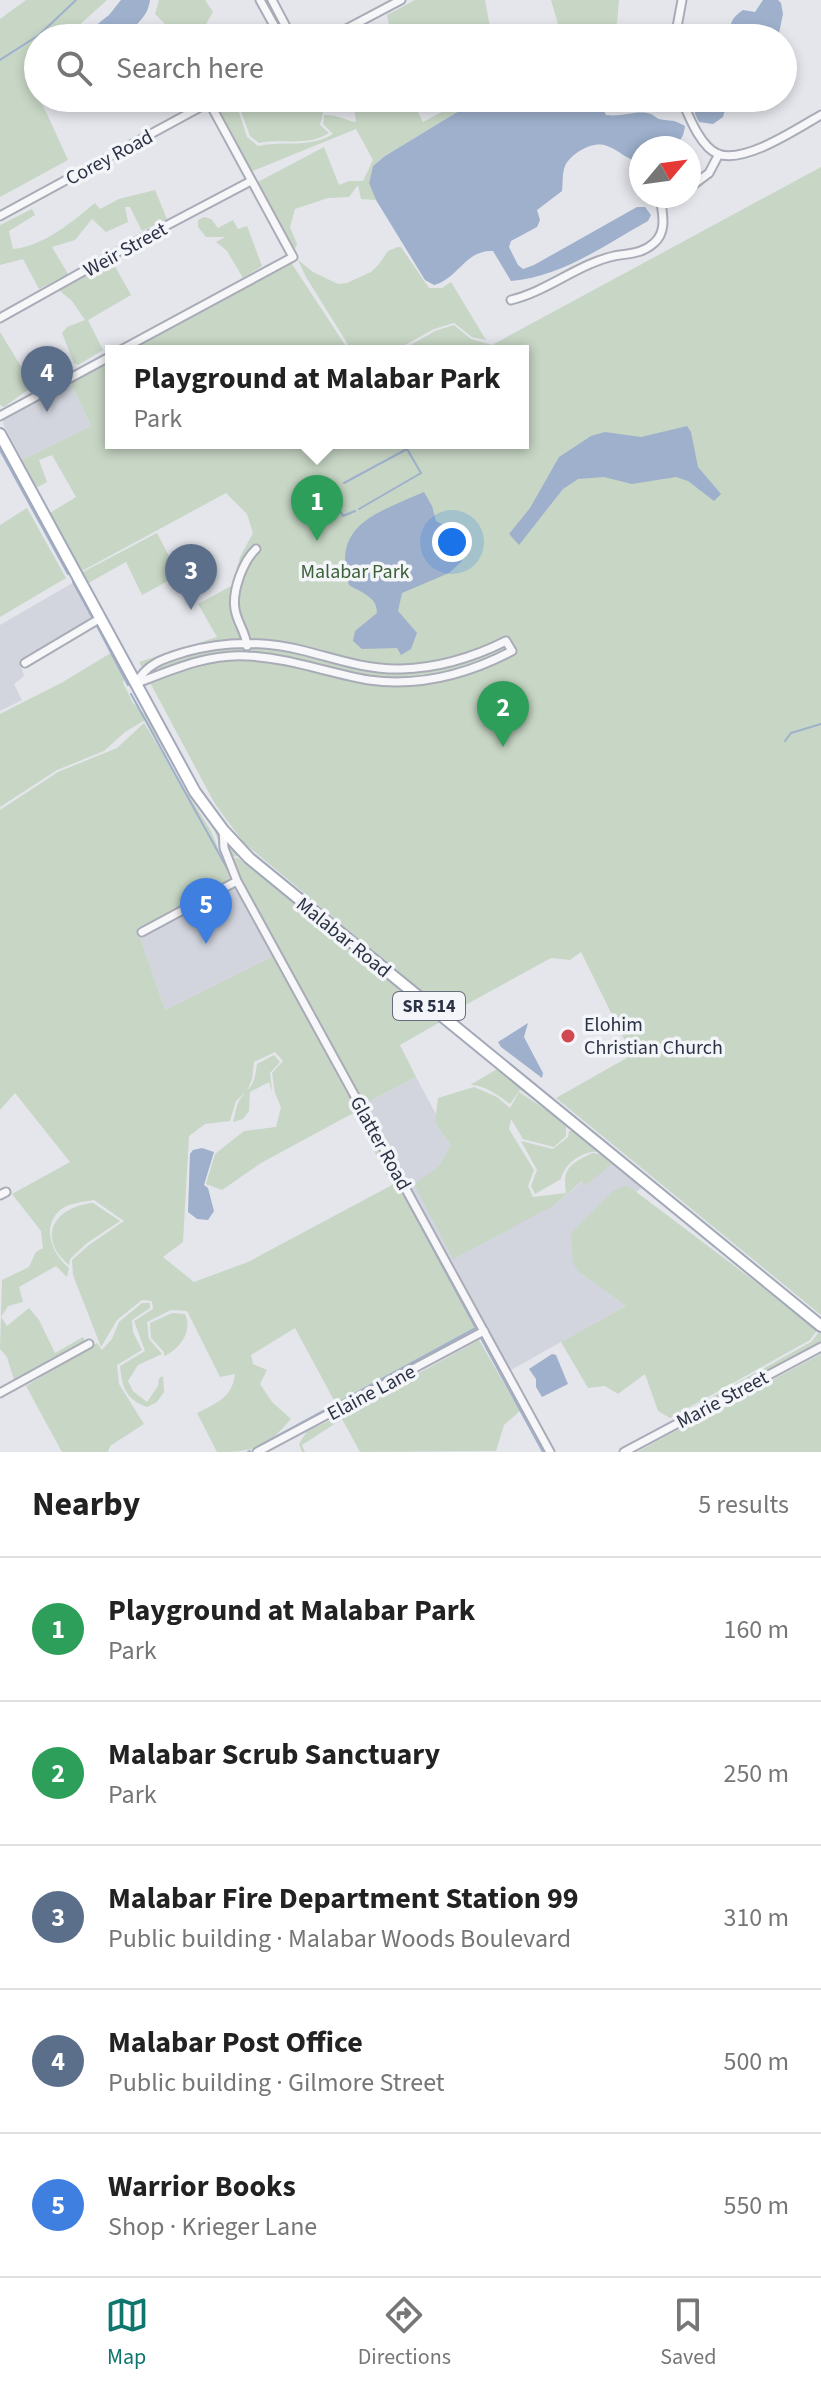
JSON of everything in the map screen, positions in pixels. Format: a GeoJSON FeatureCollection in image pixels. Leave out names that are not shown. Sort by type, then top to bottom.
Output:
{"type":"FeatureCollection","features":[{"type":"Feature","properties":{"kind":"main road","name":"Malabar Road"},"geometry":{"type":"LineString","coordinates":[[0,434],[195,792],[223,830],[255,864],[821,1326]]}},
{"type":"Feature","properties":{"kind":"street"},"geometry":{"type":"LineString","coordinates":[[260,0],[272,23],[282,18]]}},
{"type":"Feature","properties":{"kind":"street"},"geometry":{"type":"LineString","coordinates":[[272,0],[285,24]]}},
{"type":"Feature","properties":{"kind":"street"},"geometry":{"type":"LineString","coordinates":[[356,24],[401,0]]}},
{"type":"Feature","properties":{"kind":"street"},"geometry":{"type":"LineString","coordinates":[[678,24],[682,0]]}},
{"type":"Feature","properties":{"kind":"street","name":"Corey Road"},"geometry":{"type":"LineString","coordinates":[[0,216],[191,112]]}},
{"type":"Feature","properties":{"kind":"street"},"geometry":{"type":"LineString","coordinates":[[130,345],[293,257],[251,181],[219,112]]}},
{"type":"Feature","properties":{"kind":"street"},"geometry":{"type":"LineString","coordinates":[[687,112],[702,140],[719,154],[740,155],[765,146],[821,115]]}},
{"type":"Feature","properties":{"kind":"street"},"geometry":{"type":"LineString","coordinates":[[701,179],[709,173],[719,154]]}},
{"type":"Feature","properties":{"kind":"street","name":"Weir Street"},"geometry":{"type":"LineString","coordinates":[[0,318],[251,181]]}},
{"type":"Feature","properties":{"kind":"street"},"geometry":{"type":"LineString","coordinates":[[511,300],[533,295],[613,256],[637,254],[656,242],[664,227],[662,208]]}},
{"type":"Feature","properties":{"kind":"street"},"geometry":{"type":"LineString","coordinates":[[0,416],[105,359]]}},
{"type":"Feature","properties":{"kind":"street"},"geometry":{"type":"LineString","coordinates":[[248,655],[234,606],[247,558],[256,549]]}},
{"type":"Feature","properties":{"kind":"street"},"geometry":{"type":"LineString","coordinates":[[25,663],[99,619]]}},
{"type":"Feature","properties":{"kind":"street"},"geometry":{"type":"LineString","coordinates":[[506,641],[512,651],[457,674],[400,681],[372,680],[315,666],[248,655],[191,663],[135,684],[144,669],[173,656],[208,646],[273,645],[372,668],[402,669],[463,659],[506,641]]}},
{"type":"Feature","properties":{"kind":"street"},"geometry":{"type":"LineString","coordinates":[[315,666],[317,654]]}},
{"type":"Feature","properties":{"kind":"street"},"geometry":{"type":"LineString","coordinates":[[400,681],[402,669]]}},
{"type":"Feature","properties":{"kind":"street","name":"Glatter Road"},"geometry":{"type":"LineString","coordinates":[[223,830],[224,848],[237,881],[550,1452]]}},
{"type":"Feature","properties":{"kind":"street"},"geometry":{"type":"LineString","coordinates":[[142,932],[237,881]]}},
{"type":"Feature","properties":{"kind":"street","name":"Elaine Lane"},"geometry":{"type":"LineString","coordinates":[[257,1452],[484,1331]]}},
{"type":"Feature","properties":{"kind":"street"},"geometry":{"type":"LineString","coordinates":[[0,1393],[89,1344]]}},
{"type":"Feature","properties":{"kind":"street","name":"Marie Street"},"geometry":{"type":"LineString","coordinates":[[624,1452],[821,1347]]}},
{"type":"Feature","properties":{"kind":"shaded area"},"geometry":{"type":"Polygon","coordinates":[[[70,381],[91,426],[22,460],[3,424],[4,417],[70,381]]]}},
{"type":"Feature","properties":{"kind":"shaded area"},"geometry":{"type":"Polygon","coordinates":[[[76,581],[95,618],[20,663],[24,676],[14,684],[22,700],[0,711],[0,625],[76,581]]]}},
{"type":"Feature","properties":{"kind":"shaded area"},"geometry":{"type":"Polygon","coordinates":[[[231,881],[273,956],[165,1010],[137,928],[231,881]]]}},
{"type":"Feature","properties":{"kind":"shaded area"},"geometry":{"type":"Polygon","coordinates":[[[416,1077],[436,1114],[435,1123],[451,1145],[438,1167],[553,1206],[583,1181],[587,1184],[613,1161],[644,1186],[636,1192],[627,1185],[579,1272],[626,1306],[509,1371],[451,1260],[366,1110],[366,1103],[416,1077]]]}},
{"type":"Feature","properties":{"kind":"green space"},"geometry":{"type":"Polygon","coordinates":[[[26,0],[107,0],[80,24],[24,24],[24,112],[46,112],[68,160],[0,197],[0,19],[26,0]]]}},
{"type":"Feature","properties":{"kind":"green space"},"geometry":{"type":"Polygon","coordinates":[[[159,0],[205,0],[213,12],[206,24],[165,24],[155,14],[159,0]]]}},
{"type":"Feature","properties":{"kind":"green space"},"geometry":{"type":"Polygon","coordinates":[[[415,0],[485,0],[490,24],[389,24],[387,15],[415,0]]]}},
{"type":"Feature","properties":{"kind":"green space"},"geometry":{"type":"Polygon","coordinates":[[[551,0],[619,0],[616,24],[558,24],[551,0]]]}},
{"type":"Feature","properties":{"kind":"green space"},"geometry":{"type":"Polygon","coordinates":[[[218,112],[239,112],[247,137],[258,146],[324,139],[333,134],[323,124],[324,115],[356,122],[355,112],[418,112],[423,122],[441,112],[457,112],[373,166],[369,183],[376,200],[361,199],[358,185],[349,197],[328,198],[295,209],[290,227],[297,244],[294,251],[256,183],[324,147],[339,185],[363,181],[373,160],[356,129],[250,172],[218,112]]]}},
{"type":"Feature","properties":{"kind":"green space"},"geometry":{"type":"Polygon","coordinates":[[[241,112],[322,112],[320,125],[329,133],[312,140],[259,143],[250,136],[241,112]]]}},
{"type":"Feature","properties":{"kind":"green space","name":"Malabar Park"},"geometry":{"type":"Polygon","coordinates":[[[821,167],[821,1315],[556,1098],[632,1055],[581,952],[570,960],[551,958],[449,1014],[244,843],[215,804],[139,662],[217,637],[198,604],[233,585],[240,557],[253,533],[247,514],[226,493],[82,571],[50,513],[76,497],[52,455],[39,460],[47,482],[36,488],[22,460],[91,426],[70,381],[105,361],[105,449],[529,449],[529,345],[492,345],[821,167]]]}},
{"type":"Feature","properties":{"kind":"green space"},"geometry":{"type":"Polygon","coordinates":[[[155,190],[167,219],[142,231],[130,207],[125,207],[128,222],[106,232],[92,219],[75,240],[52,247],[68,274],[39,289],[23,259],[0,265],[0,225],[32,209],[35,215],[9,231],[13,249],[47,238],[95,203],[100,209],[119,199],[155,190]]]}},
{"type":"Feature","properties":{"kind":"green space"},"geometry":{"type":"Polygon","coordinates":[[[204,217],[211,219],[218,228],[233,220],[238,229],[247,226],[262,266],[243,278],[227,251],[216,242],[225,237],[206,237],[198,227],[198,220],[204,217]]]}},
{"type":"Feature","properties":{"kind":"green space"},"geometry":{"type":"Polygon","coordinates":[[[401,247],[429,288],[442,288],[451,282],[486,340],[472,337],[454,323],[434,329],[405,345],[348,345],[298,260],[313,272],[338,284],[371,272],[388,251],[401,247]]]}},
{"type":"Feature","properties":{"kind":"green space"},"geometry":{"type":"Polygon","coordinates":[[[111,259],[131,295],[88,320],[103,350],[78,365],[74,363],[62,333],[67,327],[85,320],[72,301],[60,291],[68,283],[111,259]]]}},
{"type":"Feature","properties":{"kind":"green space"},"geometry":{"type":"Polygon","coordinates":[[[290,261],[345,345],[135,345],[290,261]]]}},
{"type":"Feature","properties":{"kind":"green space"},"geometry":{"type":"Polygon","coordinates":[[[454,325],[471,339],[492,345],[410,345],[435,331],[454,325]]]}},
{"type":"Feature","properties":{"kind":"green space"},"geometry":{"type":"Polygon","coordinates":[[[0,332],[33,386],[4,407],[0,405],[0,332]]]}},
{"type":"Feature","properties":{"kind":"green space"},"geometry":{"type":"Polygon","coordinates":[[[27,508],[66,578],[0,617],[0,525],[27,508]]]}},
{"type":"Feature","properties":{"kind":"green space"},"geometry":{"type":"Polygon","coordinates":[[[157,533],[179,575],[142,595],[126,562],[85,585],[81,573],[157,533]]]}},
{"type":"Feature","properties":{"kind":"green space"},"geometry":{"type":"Polygon","coordinates":[[[114,651],[126,673],[123,683],[133,703],[152,721],[192,793],[292,900],[238,856],[232,857],[233,878],[214,830],[145,720],[125,732],[104,751],[57,770],[0,807],[0,714],[63,682],[114,651]]]}},
{"type":"Feature","properties":{"kind":"green space"},"geometry":{"type":"Polygon","coordinates":[[[144,723],[211,831],[231,881],[137,928],[165,1010],[273,956],[357,1111],[261,1163],[222,1190],[206,1184],[215,1154],[244,1131],[276,1127],[281,1107],[272,1073],[283,1061],[275,1052],[254,1062],[252,1079],[247,1091],[236,1101],[230,1121],[205,1124],[189,1136],[183,1242],[163,1257],[194,1282],[248,1262],[392,1185],[357,1118],[362,1116],[475,1328],[336,1404],[295,1328],[251,1355],[253,1364],[267,1370],[260,1384],[272,1402],[291,1419],[266,1442],[241,1451],[217,1452],[197,1413],[227,1394],[235,1374],[220,1377],[187,1311],[171,1310],[147,1322],[149,1339],[162,1354],[138,1365],[128,1381],[133,1391],[147,1402],[163,1376],[164,1392],[157,1402],[147,1407],[134,1401],[126,1392],[120,1366],[145,1351],[134,1321],[153,1309],[152,1301],[142,1300],[117,1320],[101,1347],[73,1275],[72,1260],[124,1221],[94,1200],[65,1207],[58,1212],[50,1227],[54,1250],[69,1268],[67,1277],[56,1266],[19,1287],[23,1302],[8,1306],[1,1317],[7,1326],[29,1308],[39,1320],[55,1353],[83,1337],[85,1341],[14,1380],[7,1357],[0,1349],[2,1280],[29,1267],[36,1252],[43,1248],[41,1231],[12,1194],[70,1162],[15,1093],[0,1110],[0,810],[58,772],[117,748],[144,723]]]}},
{"type":"Feature","properties":{"kind":"green space"},"geometry":{"type":"Polygon","coordinates":[[[234,858],[238,858],[442,1021],[400,1045],[416,1077],[366,1103],[366,1110],[239,880],[234,858]]]}},
{"type":"Feature","properties":{"kind":"green space"},"geometry":{"type":"Polygon","coordinates":[[[274,1055],[280,1062],[270,1073],[272,1092],[269,1082],[250,1092],[249,1111],[243,1119],[233,1122],[239,1101],[253,1082],[257,1064],[274,1055]]]}},
{"type":"Feature","properties":{"kind":"green space"},"geometry":{"type":"Polygon","coordinates":[[[499,1068],[549,1109],[520,1090],[510,1104],[486,1088],[470,1085],[499,1068]]]}},
{"type":"Feature","properties":{"kind":"green space"},"geometry":{"type":"Polygon","coordinates":[[[474,1087],[497,1097],[510,1108],[519,1092],[566,1123],[566,1136],[554,1147],[523,1139],[511,1119],[509,1129],[534,1170],[528,1186],[533,1197],[566,1193],[565,1177],[570,1167],[592,1153],[601,1154],[612,1164],[586,1185],[582,1181],[553,1206],[453,1259],[414,1184],[438,1167],[451,1145],[435,1123],[438,1098],[474,1087]]]}},
{"type":"Feature","properties":{"kind":"green space"},"geometry":{"type":"Polygon","coordinates":[[[512,1125],[521,1141],[553,1149],[568,1137],[569,1131],[576,1131],[602,1152],[577,1158],[567,1167],[561,1179],[535,1194],[531,1186],[537,1170],[512,1125]]]}},
{"type":"Feature","properties":{"kind":"green space"},"geometry":{"type":"Polygon","coordinates":[[[627,1185],[818,1329],[810,1340],[670,1418],[658,1411],[645,1374],[618,1394],[605,1386],[588,1388],[561,1342],[626,1306],[579,1272],[573,1264],[571,1233],[613,1191],[627,1185]]]}},
{"type":"Feature","properties":{"kind":"green space"},"geometry":{"type":"Polygon","coordinates":[[[93,1203],[120,1221],[87,1243],[70,1259],[69,1265],[53,1244],[54,1225],[68,1210],[93,1203]]]}},
{"type":"Feature","properties":{"kind":"green space"},"geometry":{"type":"Polygon","coordinates":[[[142,1303],[150,1303],[150,1308],[132,1320],[133,1332],[142,1350],[117,1365],[119,1384],[144,1424],[110,1446],[108,1452],[62,1452],[26,1386],[97,1343],[102,1350],[112,1339],[119,1322],[142,1303]]]}},
{"type":"Feature","properties":{"kind":"green space"},"geometry":{"type":"Polygon","coordinates":[[[172,1313],[185,1314],[186,1333],[180,1344],[164,1356],[151,1338],[150,1323],[172,1313]]]}},
{"type":"Feature","properties":{"kind":"green space"},"geometry":{"type":"Polygon","coordinates":[[[821,1330],[821,1351],[630,1452],[676,1422],[674,1418],[811,1342],[821,1330]]]}},
{"type":"Feature","properties":{"kind":"green space"},"geometry":{"type":"Polygon","coordinates":[[[479,1340],[520,1411],[504,1425],[496,1451],[360,1452],[342,1419],[302,1445],[305,1452],[302,1452],[299,1444],[307,1431],[479,1340]]]}},
{"type":"Feature","properties":{"kind":"green space"},"geometry":{"type":"Polygon","coordinates":[[[821,1354],[821,1452],[637,1452],[659,1440],[821,1354]]]}},
{"type":"Feature","properties":{"kind":"water"},"geometry":{"type":"Polygon","coordinates":[[[121,0],[150,0],[137,24],[98,24],[121,0]]]}},
{"type":"Feature","properties":{"kind":"water"},"geometry":{"type":"Polygon","coordinates":[[[763,0],[778,0],[783,14],[781,24],[731,24],[743,10],[755,12],[763,0]]]}},
{"type":"Feature","properties":{"kind":"water"},"geometry":{"type":"Polygon","coordinates":[[[457,112],[648,113],[685,126],[682,136],[629,136],[629,158],[602,145],[577,152],[565,166],[562,191],[537,210],[540,220],[537,227],[511,241],[509,247],[518,265],[523,269],[534,265],[635,208],[646,208],[651,215],[648,221],[565,267],[511,281],[493,251],[469,259],[442,282],[434,285],[425,280],[376,200],[369,183],[373,166],[457,112]]]}},
{"type":"Feature","properties":{"kind":"water"},"geometry":{"type":"Polygon","coordinates":[[[724,112],[723,117],[713,124],[699,122],[695,114],[724,112]]]}},
{"type":"Feature","properties":{"kind":"water"},"geometry":{"type":"Polygon","coordinates":[[[687,426],[698,467],[721,494],[714,501],[688,481],[676,477],[632,484],[604,477],[578,479],[563,489],[519,545],[509,534],[530,508],[559,457],[591,436],[605,432],[641,437],[687,426]]]}},
{"type":"Feature","properties":{"kind":"water"},"geometry":{"type":"Polygon","coordinates":[[[424,492],[436,521],[448,528],[462,561],[449,573],[402,593],[398,611],[417,633],[411,649],[401,655],[397,648],[362,649],[353,641],[355,631],[377,613],[368,596],[349,585],[345,564],[352,534],[375,515],[424,492]]]}},
{"type":"Feature","properties":{"kind":"water"},"geometry":{"type":"Polygon","coordinates":[[[528,1023],[524,1037],[543,1073],[542,1078],[498,1042],[528,1023]]]}},
{"type":"Feature","properties":{"kind":"water"},"geometry":{"type":"Polygon","coordinates":[[[202,1148],[214,1152],[204,1185],[208,1188],[214,1211],[208,1220],[197,1219],[188,1212],[190,1154],[202,1148]]]}},
{"type":"Feature","properties":{"kind":"water"},"geometry":{"type":"Polygon","coordinates":[[[552,1354],[556,1355],[568,1384],[542,1397],[529,1369],[552,1354]]]}},
{"type":"Feature","properties":{"kind":"waterway"},"geometry":{"type":"LineString","coordinates":[[51,24],[76,0]]}},
{"type":"Feature","properties":{"kind":"waterway"},"geometry":{"type":"LineString","coordinates":[[0,60],[24,45]]}},
{"type":"Feature","properties":{"kind":"waterway"},"geometry":{"type":"LineString","coordinates":[[344,483],[407,449],[421,473],[359,509]]}},
{"type":"Feature","properties":{"kind":"waterway"},"geometry":{"type":"LineString","coordinates":[[0,450],[68,574]]}},
{"type":"Feature","properties":{"kind":"waterway"},"geometry":{"type":"LineString","coordinates":[[333,499],[343,516],[355,511]]}},
{"type":"Feature","properties":{"kind":"waterway"},"geometry":{"type":"LineString","coordinates":[[73,582],[92,617]]}},
{"type":"Feature","properties":{"kind":"waterway"},"geometry":{"type":"LineString","coordinates":[[97,626],[128,685]]}},
{"type":"Feature","properties":{"kind":"waterway"},"geometry":{"type":"LineString","coordinates":[[131,694],[233,879]]}},
{"type":"Feature","properties":{"kind":"waterway"},"geometry":{"type":"LineString","coordinates":[[785,741],[791,733],[821,724]]}},
{"type":"Feature","properties":{"kind":"waterway"},"geometry":{"type":"LineString","coordinates":[[243,899],[345,1086]]}},
{"type":"Feature","properties":{"kind":"waterway"},"geometry":{"type":"LineString","coordinates":[[349,1095],[357,1109]]}},
{"type":"Feature","properties":{"kind":"waterway"},"geometry":{"type":"LineString","coordinates":[[362,1117],[477,1330]]}},
{"type":"Feature","properties":{"kind":"waterway"},"geometry":{"type":"LineString","coordinates":[[259,1446],[476,1328]]}},
{"type":"Feature","properties":{"kind":"waterway"},"geometry":{"type":"LineString","coordinates":[[481,1338],[543,1452]]}},
{"type":"Feature","properties":{"kind":"place","name":"Malabar Post Office"},"geometry":{"type":"Point","coordinates":[47,412]}},
{"type":"Feature","properties":{"kind":"place","name":"Playground at Malabar Park"},"geometry":{"type":"Point","coordinates":[317,541]}},
{"type":"Feature","properties":{"kind":"place","name":"Malabar Fire Department Station 99"},"geometry":{"type":"Point","coordinates":[191,610]}},
{"type":"Feature","properties":{"kind":"place","name":"Malabar Scrub Sanctuary"},"geometry":{"type":"Point","coordinates":[503,747]}},
{"type":"Feature","properties":{"kind":"place","name":"Warrior Books"},"geometry":{"type":"Point","coordinates":[206,944]}},
{"type":"Feature","properties":{"kind":"place","name":"Elohim Christian Church"},"geometry":{"type":"Point","coordinates":[568,1036]}}]}
